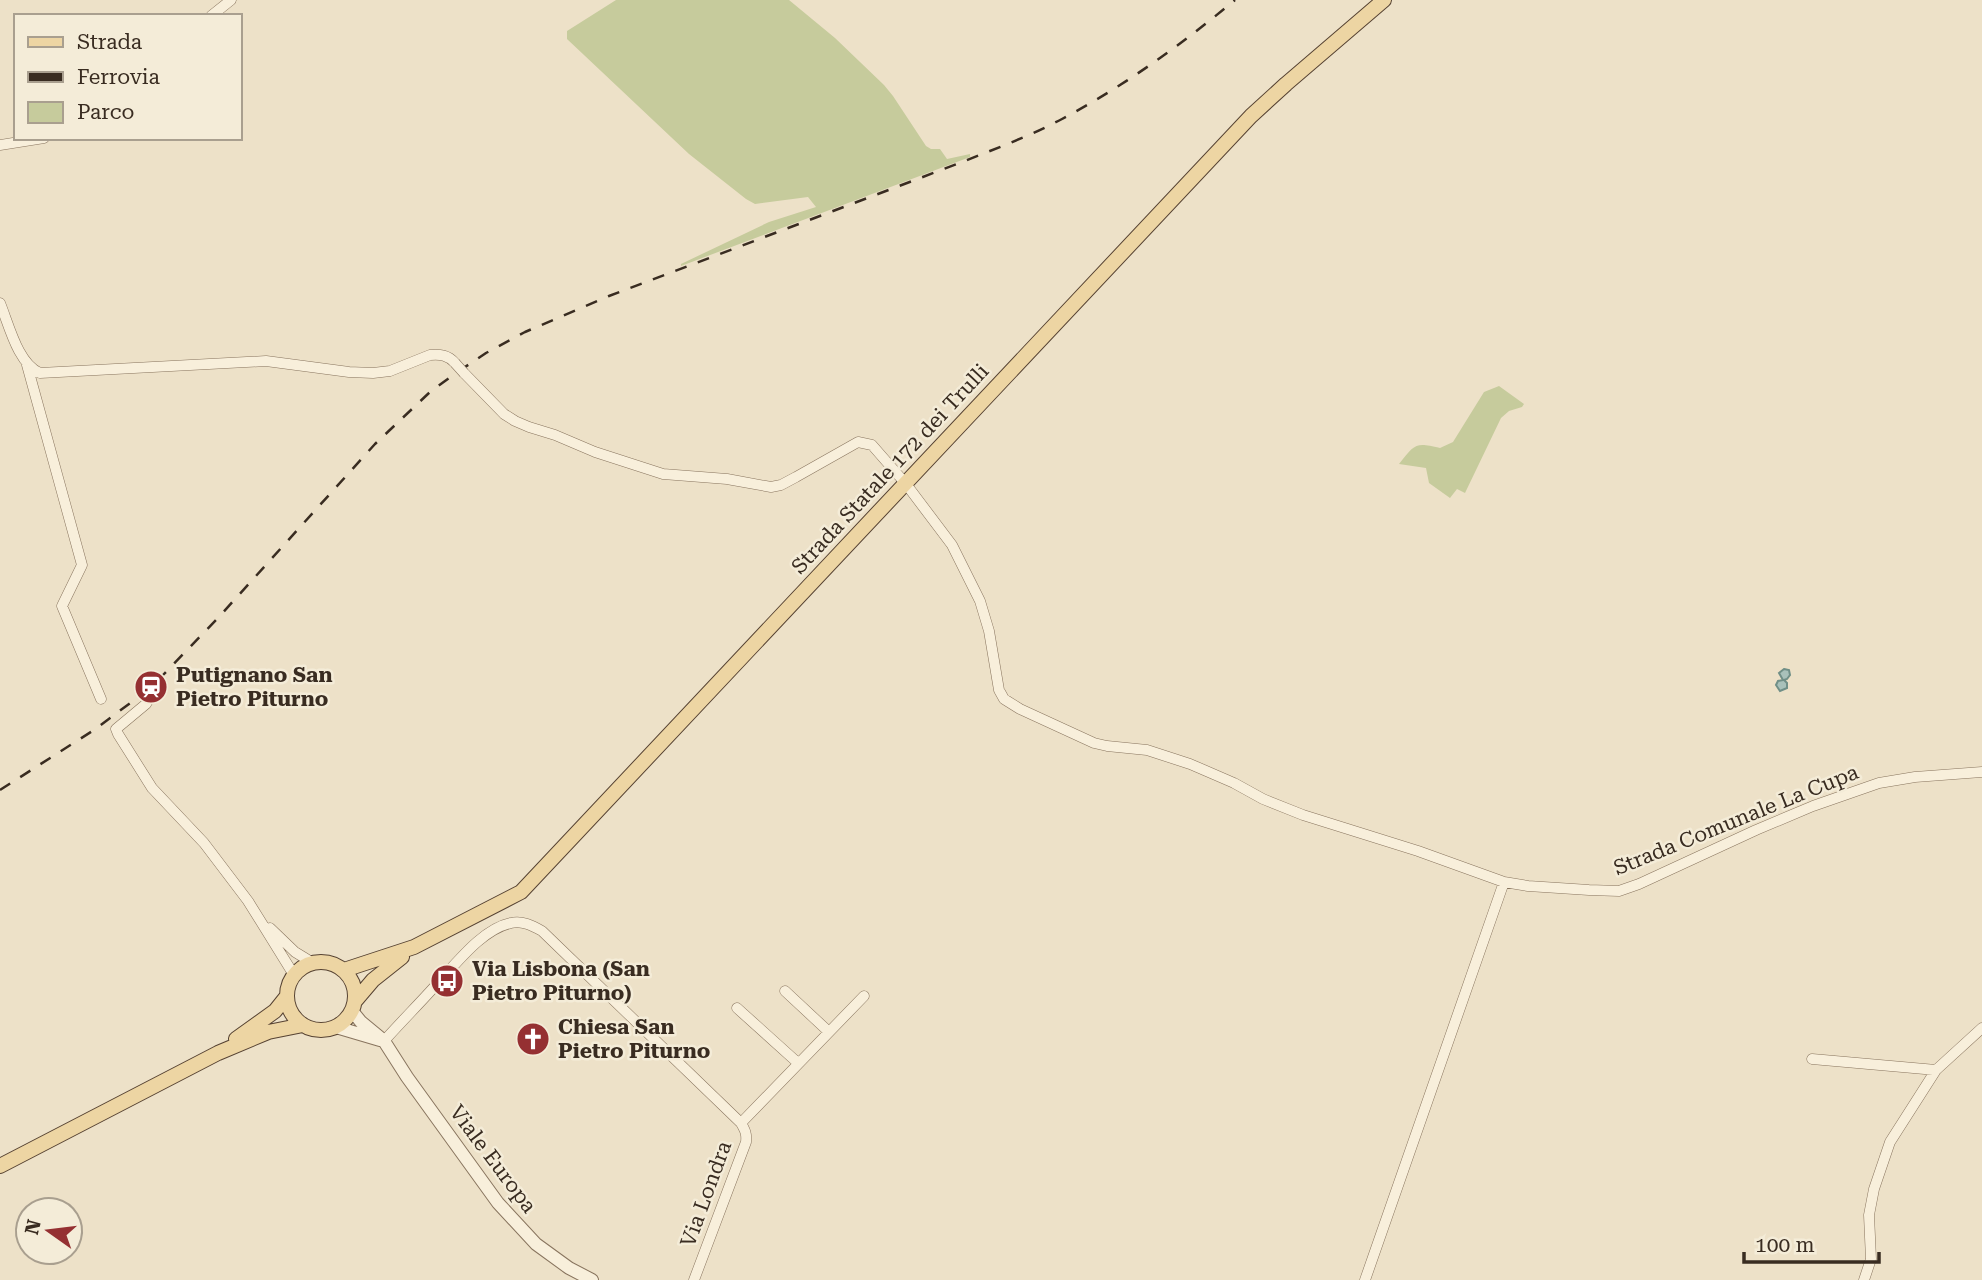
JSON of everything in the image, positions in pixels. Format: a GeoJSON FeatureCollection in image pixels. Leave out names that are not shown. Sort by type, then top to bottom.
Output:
{"type":"FeatureCollection","features":[{"type":"Feature","properties":{"kind":"main road","name":"Strada Statale 172 dei Trulli"},"geometry":{"type":"LineString","coordinates":[[344,970],[414,947],[521,892],[1251,116],[1384,0]]}},
{"type":"Feature","properties":{"kind":"main road","name":"Strada Statale 172 dei Trulli"},"geometry":{"type":"LineString","coordinates":[[354,1006],[373,979],[414,947]]}},
{"type":"Feature","properties":{"kind":"main road"},"geometry":{"type":"LineString","coordinates":[[324,962],[344,970],[355,989],[354,1006],[346,1021],[325,1031],[303,1026],[289,1008],[287,996],[294,975],[313,963],[324,962]]}},
{"type":"Feature","properties":{"kind":"main road"},"geometry":{"type":"LineString","coordinates":[[218,1053],[275,1011],[287,996]]}},
{"type":"Feature","properties":{"kind":"main road"},"geometry":{"type":"LineString","coordinates":[[0,1167],[218,1053],[268,1032],[303,1026]]}},
{"type":"Feature","properties":{"kind":"street"},"geometry":{"type":"LineString","coordinates":[[214,14],[232,0]]}},
{"type":"Feature","properties":{"kind":"street"},"geometry":{"type":"LineString","coordinates":[[0,145],[31,140]]}},
{"type":"Feature","properties":{"kind":"street"},"geometry":{"type":"LineString","coordinates":[[0,303],[24,361],[30,368],[82,565],[62,606],[101,699]]}},
{"type":"Feature","properties":{"kind":"street","name":"Strada Comunale La Cupa"},"geometry":{"type":"LineString","coordinates":[[30,368],[40,373],[58,374],[266,361],[373,373],[390,371],[430,355],[443,355],[452,359],[504,414],[515,421],[595,452],[663,474],[727,479],[771,487],[781,485],[858,442],[864,442],[872,445],[906,484],[952,545],[973,587],[989,631],[999,690],[1004,699],[1094,743],[1147,750],[1234,783],[1303,815],[1504,881],[1528,886],[1619,891],[1813,806],[1879,783],[1915,777],[1982,772]]}},
{"type":"Feature","properties":{"kind":"street"},"geometry":{"type":"LineString","coordinates":[[150,697],[146,704],[116,729],[118,734],[152,788],[204,843],[259,918],[294,975]]}},
{"type":"Feature","properties":{"kind":"street"},"geometry":{"type":"LineString","coordinates":[[1366,1280],[1504,881]]}},
{"type":"Feature","properties":{"kind":"street"},"geometry":{"type":"LineString","coordinates":[[259,918],[295,952],[313,963]]}},
{"type":"Feature","properties":{"kind":"street"},"geometry":{"type":"LineString","coordinates":[[336,1027],[384,1041],[475,943],[494,930],[511,923],[533,926],[542,931],[741,1123],[864,996]]}},
{"type":"Feature","properties":{"kind":"street"},"geometry":{"type":"LineString","coordinates":[[785,991],[829,1032]]}},
{"type":"Feature","properties":{"kind":"street","name":"Viale Europa"},"geometry":{"type":"LineString","coordinates":[[354,1006],[361,1021],[384,1041],[498,1203],[536,1244],[569,1268],[592,1280]]}},
{"type":"Feature","properties":{"kind":"street"},"geometry":{"type":"LineString","coordinates":[[737,1008],[798,1063]]}},
{"type":"Feature","properties":{"kind":"street"},"geometry":{"type":"LineString","coordinates":[[1864,1280],[1871,1259],[1869,1215],[1890,1142],[1936,1070],[1982,1028]]}},
{"type":"Feature","properties":{"kind":"street"},"geometry":{"type":"LineString","coordinates":[[1811,1059],[1936,1070]]}},
{"type":"Feature","properties":{"kind":"street","name":"Via Londra"},"geometry":{"type":"LineString","coordinates":[[694,1280],[746,1142],[747,1135],[741,1123]]}},
{"type":"Feature","properties":{"kind":"green space"},"geometry":{"type":"Polygon","coordinates":[[[616,0],[789,0],[835,38],[884,85],[926,146],[940,149],[947,159],[970,154],[970,157],[681,266],[769,222],[816,207],[808,197],[755,204],[746,199],[689,154],[567,39],[567,31],[616,0]]]}},
{"type":"Feature","properties":{"kind":"green space"},"geometry":{"type":"Polygon","coordinates":[[[1499,386],[1524,404],[1501,418],[1465,493],[1457,489],[1450,498],[1429,483],[1426,468],[1399,464],[1416,446],[1440,448],[1453,442],[1484,392],[1499,386]]]}},
{"type":"Feature","properties":{"kind":"water"},"geometry":{"type":"Polygon","coordinates":[[[1784,669],[1789,670],[1790,675],[1784,680],[1787,688],[1780,691],[1776,685],[1783,680],[1779,673],[1784,669]]]}},
{"type":"Feature","properties":{"kind":"railway"},"geometry":{"type":"LineString","coordinates":[[0,790],[94,730],[141,695],[218,618],[375,444],[430,392],[486,353],[525,332],[609,296],[1036,132],[1130,79],[1235,0]]}},
{"type":"Feature","properties":{"kind":"place","name":"Putignano San Pietro Piturno"},"geometry":{"type":"Point","coordinates":[151,687]}},
{"type":"Feature","properties":{"kind":"place","name":"Via Lisbona (San Pietro Piturno)"},"geometry":{"type":"Point","coordinates":[447,981]}},
{"type":"Feature","properties":{"kind":"place","name":"Chiesa San Pietro Piturno"},"geometry":{"type":"Point","coordinates":[533,1039]}}]}
